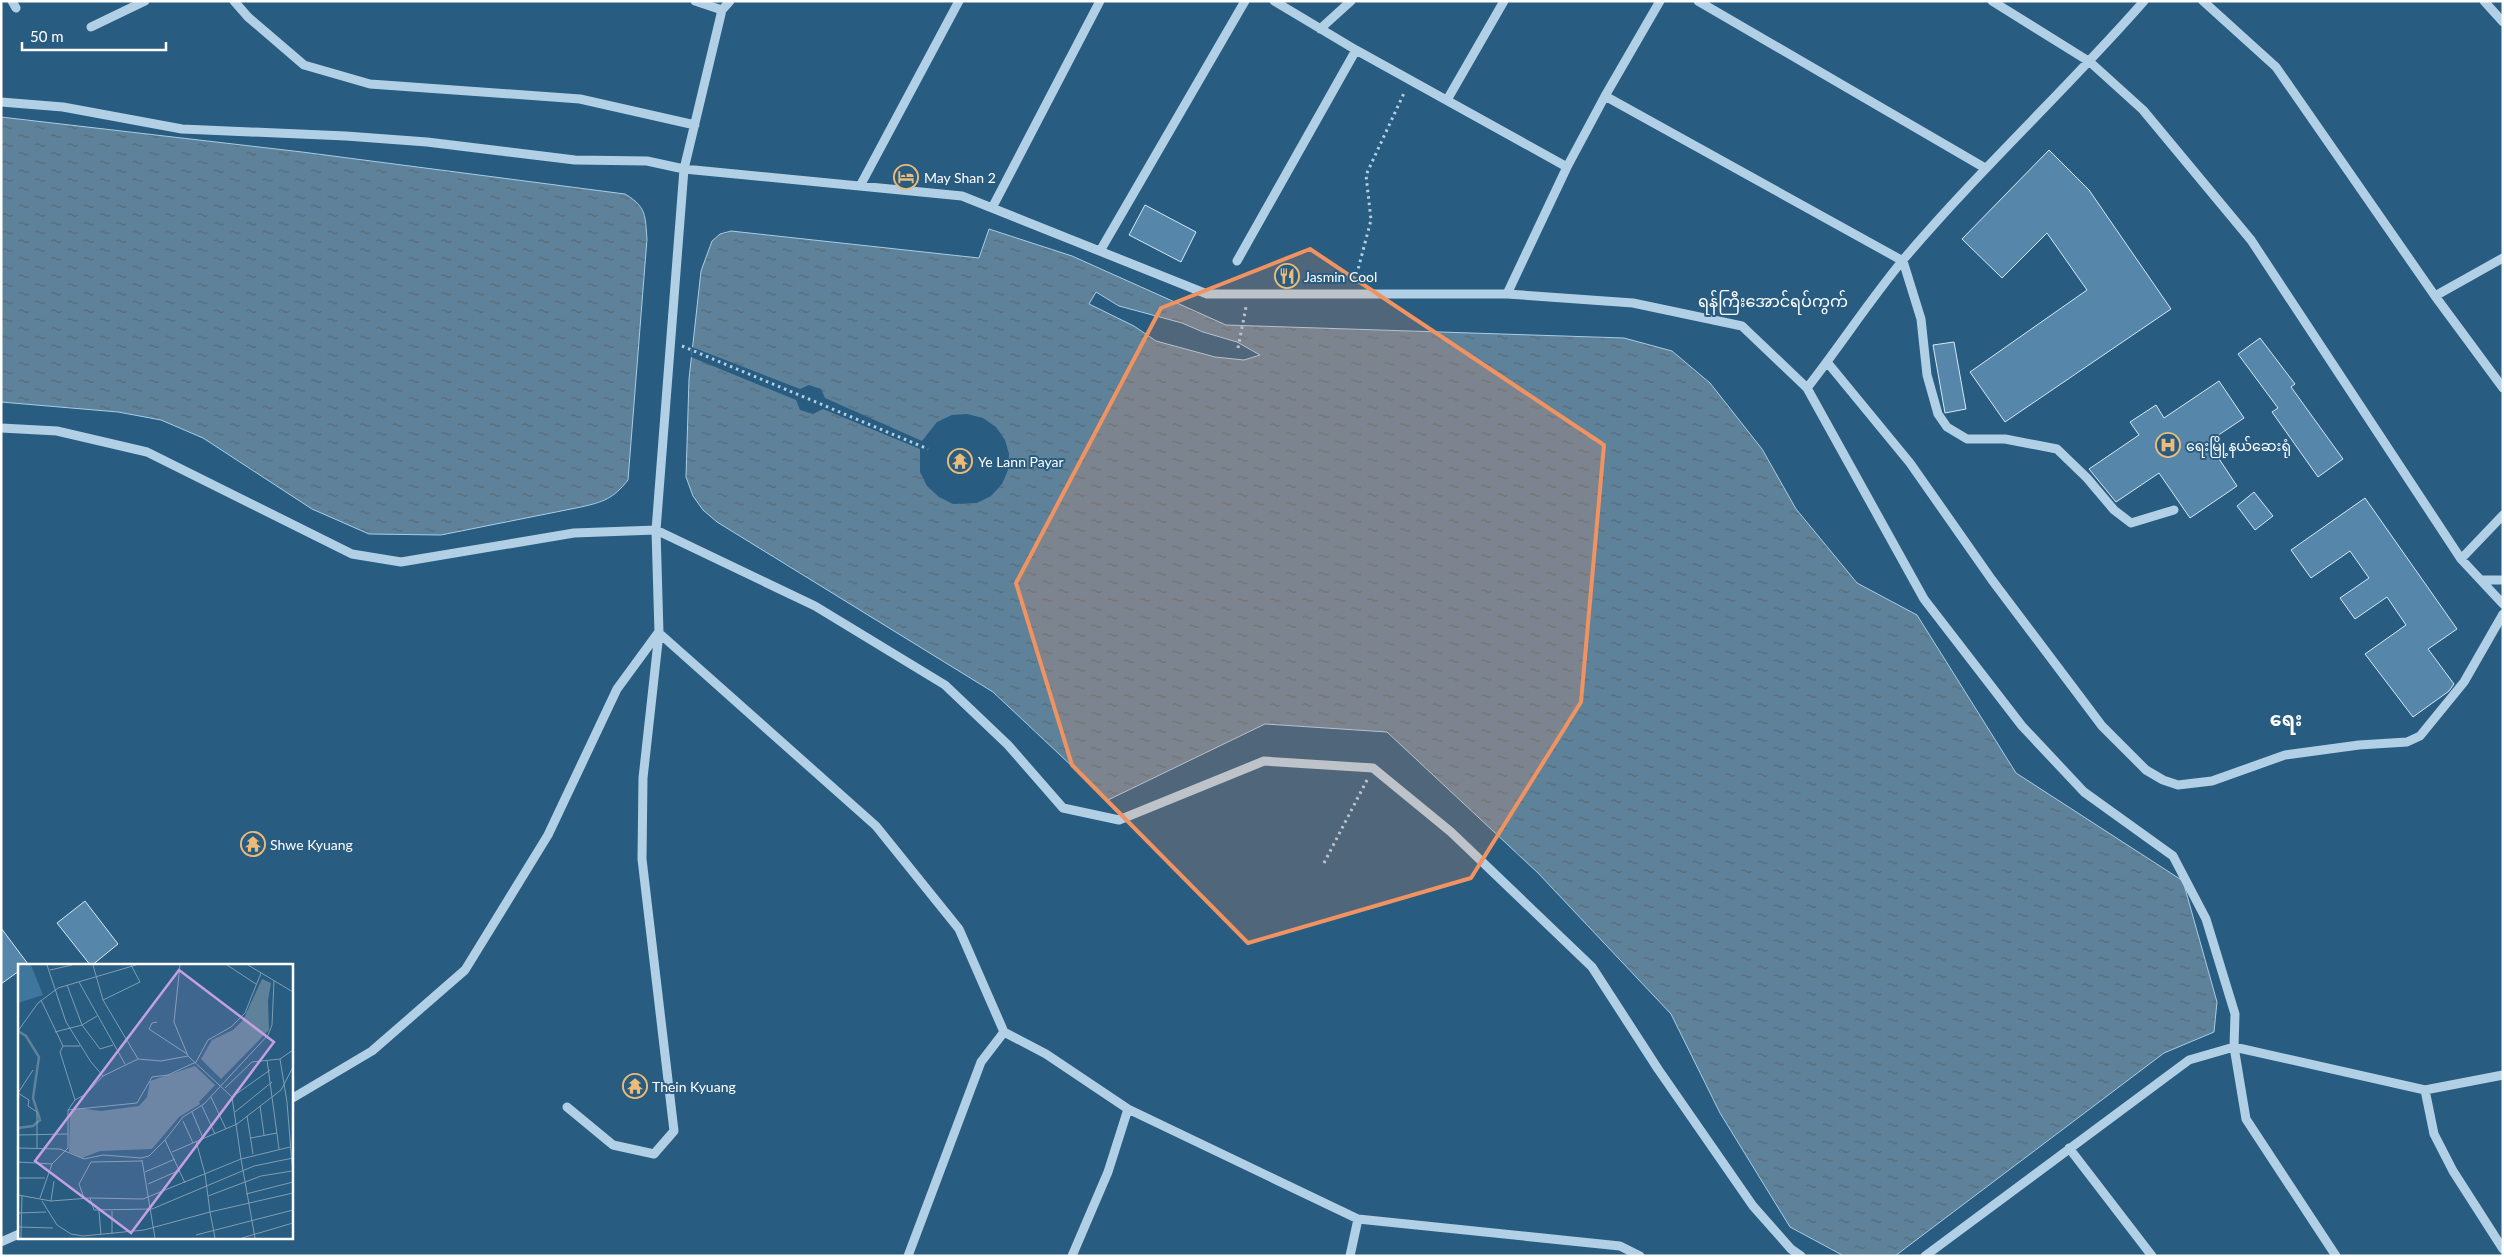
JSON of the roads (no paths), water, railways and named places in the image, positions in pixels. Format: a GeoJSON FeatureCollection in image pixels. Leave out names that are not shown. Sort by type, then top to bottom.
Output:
{"type":"FeatureCollection","features":[{"type":"Feature","properties":{"kind":"street"},"geometry":{"type":"LineString","coordinates":[[91,26],[145,1]]}},
{"type":"Feature","properties":{"kind":"street"},"geometry":{"type":"LineString","coordinates":[[234,1],[248,17],[304,64],[370,84],[580,99],[695,125]]}},
{"type":"Feature","properties":{"kind":"street"},"geometry":{"type":"LineString","coordinates":[[695,1],[722,10]]}},
{"type":"Feature","properties":{"kind":"street"},"geometry":{"type":"LineString","coordinates":[[567,1107],[613,1145],[654,1154],[674,1131],[642,859],[643,778],[659,633],[656,530],[684,169],[722,10],[730,1]]}},
{"type":"Feature","properties":{"kind":"street"},"geometry":{"type":"LineString","coordinates":[[860,186],[959,1]]}},
{"type":"Feature","properties":{"kind":"street"},"geometry":{"type":"LineString","coordinates":[[992,208],[1100,1]]}},
{"type":"Feature","properties":{"kind":"street"},"geometry":{"type":"LineString","coordinates":[[1100,251],[1245,1]]}},
{"type":"Feature","properties":{"kind":"street"},"geometry":{"type":"LineString","coordinates":[[1274,1],[1356,50],[1567,166]]}},
{"type":"Feature","properties":{"kind":"street"},"geometry":{"type":"LineString","coordinates":[[1320,28],[1350,1]]}},
{"type":"Feature","properties":{"kind":"street"},"geometry":{"type":"LineString","coordinates":[[1447,100],[1504,1]]}},
{"type":"Feature","properties":{"kind":"street"},"geometry":{"type":"LineString","coordinates":[[1507,294],[1567,166],[1660,1]]}},
{"type":"Feature","properties":{"kind":"street"},"geometry":{"type":"LineString","coordinates":[[1698,1],[1985,168]]}},
{"type":"Feature","properties":{"kind":"street"},"geometry":{"type":"LineString","coordinates":[[1992,1],[2090,62],[2143,110],[2251,240],[2461,559],[2503,604]]}},
{"type":"Feature","properties":{"kind":"street"},"geometry":{"type":"LineString","coordinates":[[1808,388],[1902,261],[1985,168],[2090,62],[2144,1]]}},
{"type":"Feature","properties":{"kind":"street"},"geometry":{"type":"LineString","coordinates":[[2203,1],[2276,67],[2435,296],[2503,388]]}},
{"type":"Feature","properties":{"kind":"street"},"geometry":{"type":"LineString","coordinates":[[2484,1],[2503,22]]}},
{"type":"Feature","properties":{"kind":"street"},"geometry":{"type":"LineString","coordinates":[[1237,261],[1356,50]]}},
{"type":"Feature","properties":{"kind":"street"},"geometry":{"type":"LineString","coordinates":[[1605,96],[1902,261],[1921,319],[1927,375],[1938,414],[1947,426],[1967,439],[2005,439],[2058,449],[2087,478],[2114,510],[2130,523],[2174,510]]}},
{"type":"Feature","properties":{"kind":"street"},"geometry":{"type":"LineString","coordinates":[[1,102],[63,107],[182,129],[346,136],[418,142],[575,160],[647,161],[684,169],[962,196],[1207,294],[1507,294],[1633,303],[1742,326],[1808,388],[1924,598],[2022,726],[2084,792],[2173,856],[2206,919],[2235,1014],[2234,1046],[2246,1119],[2336,1256]]}},
{"type":"Feature","properties":{"kind":"street"},"geometry":{"type":"LineString","coordinates":[[2435,296],[2503,258]]}},
{"type":"Feature","properties":{"kind":"street"},"geometry":{"type":"LineString","coordinates":[[1828,362],[1910,463],[1992,580],[2102,726],[2146,770],[2163,780],[2178,785],[2212,781],[2284,755],[2359,745],[2407,742],[2420,736],[2464,682],[2503,614]]}},
{"type":"Feature","properties":{"kind":"street"},"geometry":{"type":"LineString","coordinates":[[1,428],[57,431],[147,452],[352,554],[401,562],[574,532],[656,530],[815,606],[945,685],[1008,745],[1063,808],[1119,820],[1264,760],[1373,768],[1451,832],[1592,967],[1658,1069],[1753,1206],[1791,1249],[1801,1256]]}},
{"type":"Feature","properties":{"kind":"street"},"geometry":{"type":"LineString","coordinates":[[2461,559],[2503,515]]}},
{"type":"Feature","properties":{"kind":"street"},"geometry":{"type":"LineString","coordinates":[[2481,580],[2503,580]]}},
{"type":"Feature","properties":{"kind":"street"},"geometry":{"type":"LineString","coordinates":[[659,633],[876,826],[958,929],[1004,1032],[1046,1054],[1128,1109],[1358,1219],[1620,1246],[1640,1256]]}},
{"type":"Feature","properties":{"kind":"street"},"geometry":{"type":"LineString","coordinates":[[292,1098],[372,1051],[465,970],[548,836],[617,689],[659,633]]}},
{"type":"Feature","properties":{"kind":"street"},"geometry":{"type":"LineString","coordinates":[[908,1256],[981,1062],[1004,1032]]}},
{"type":"Feature","properties":{"kind":"street"},"geometry":{"type":"LineString","coordinates":[[1925,1256],[2189,1060],[2234,1046],[2425,1090],[2503,1075]]}},
{"type":"Feature","properties":{"kind":"street"},"geometry":{"type":"LineString","coordinates":[[2425,1090],[2434,1134],[2473,1204],[2503,1249]]}},
{"type":"Feature","properties":{"kind":"street"},"geometry":{"type":"LineString","coordinates":[[1072,1256],[1108,1172],[1128,1109]]}},
{"type":"Feature","properties":{"kind":"street"},"geometry":{"type":"LineString","coordinates":[[2069,1148],[2152,1256]]}},
{"type":"Feature","properties":{"kind":"street"},"geometry":{"type":"LineString","coordinates":[[1350,1256],[1358,1219]]}},
{"type":"Feature","properties":{"kind":"street"},"geometry":{"type":"LineString","coordinates":[[1,1242],[18,1234]]}},
{"type":"Feature","properties":{"kind":"water"},"geometry":{"type":"Polygon","coordinates":[[[1,117],[302,152],[625,194],[637,203],[644,213],[647,239],[628,480],[617,492],[607,499],[581,507],[441,535],[369,534],[312,509],[203,438],[161,420],[118,412],[1,402],[1,117]]]}},
{"type":"Feature","properties":{"kind":"water"},"geometry":{"type":"Polygon","coordinates":[[[989,229],[1072,256],[1226,325],[1624,338],[1672,351],[1710,383],[1762,449],[1796,509],[1857,583],[1917,615],[2016,773],[2183,881],[2217,1002],[2214,1032],[2164,1053],[1895,1256],[1844,1256],[1790,1227],[1720,1113],[1671,1014],[1538,873],[1387,732],[1265,724],[1108,800],[993,692],[717,522],[703,510],[693,496],[686,477],[689,379],[701,271],[712,241],[720,234],[731,231],[979,258],[989,229]],[[1096,292],[1089,304],[1134,326],[1156,341],[1215,357],[1244,360],[1260,355],[1237,342],[1203,332],[1182,323],[1119,306],[1096,292]]]}},
{"type":"Feature","properties":{"kind":"place","name":"May Shan 2"},"geometry":{"type":"Point","coordinates":[906,177]}},
{"type":"Feature","properties":{"kind":"place","name":"Jasmin Cool"},"geometry":{"type":"Point","coordinates":[1287,276]}},
{"type":"Feature","properties":{"kind":"place","name":"ရေးမြို့နယ်ဆေးရုံ"},"geometry":{"type":"Point","coordinates":[2168,445]}},
{"type":"Feature","properties":{"kind":"place","name":"Ye Lann Payar"},"geometry":{"type":"Point","coordinates":[960,461]}},
{"type":"Feature","properties":{"kind":"place","name":"Shwe Kyuang"},"geometry":{"type":"Point","coordinates":[253,844]}},
{"type":"Feature","properties":{"kind":"place","name":"Thein Kyuang"},"geometry":{"type":"Point","coordinates":[635,1086]}},
{"type":"Feature","properties":{"kind":"district","name":"ရန်ကြီးအောင်ရပ်ကွက်"},"geometry":{"type":"Point","coordinates":[1773,300]}},
{"type":"Feature","properties":{"kind":"district","name":"ရေး"},"geometry":{"type":"Point","coordinates":[2286,718]}}]}
